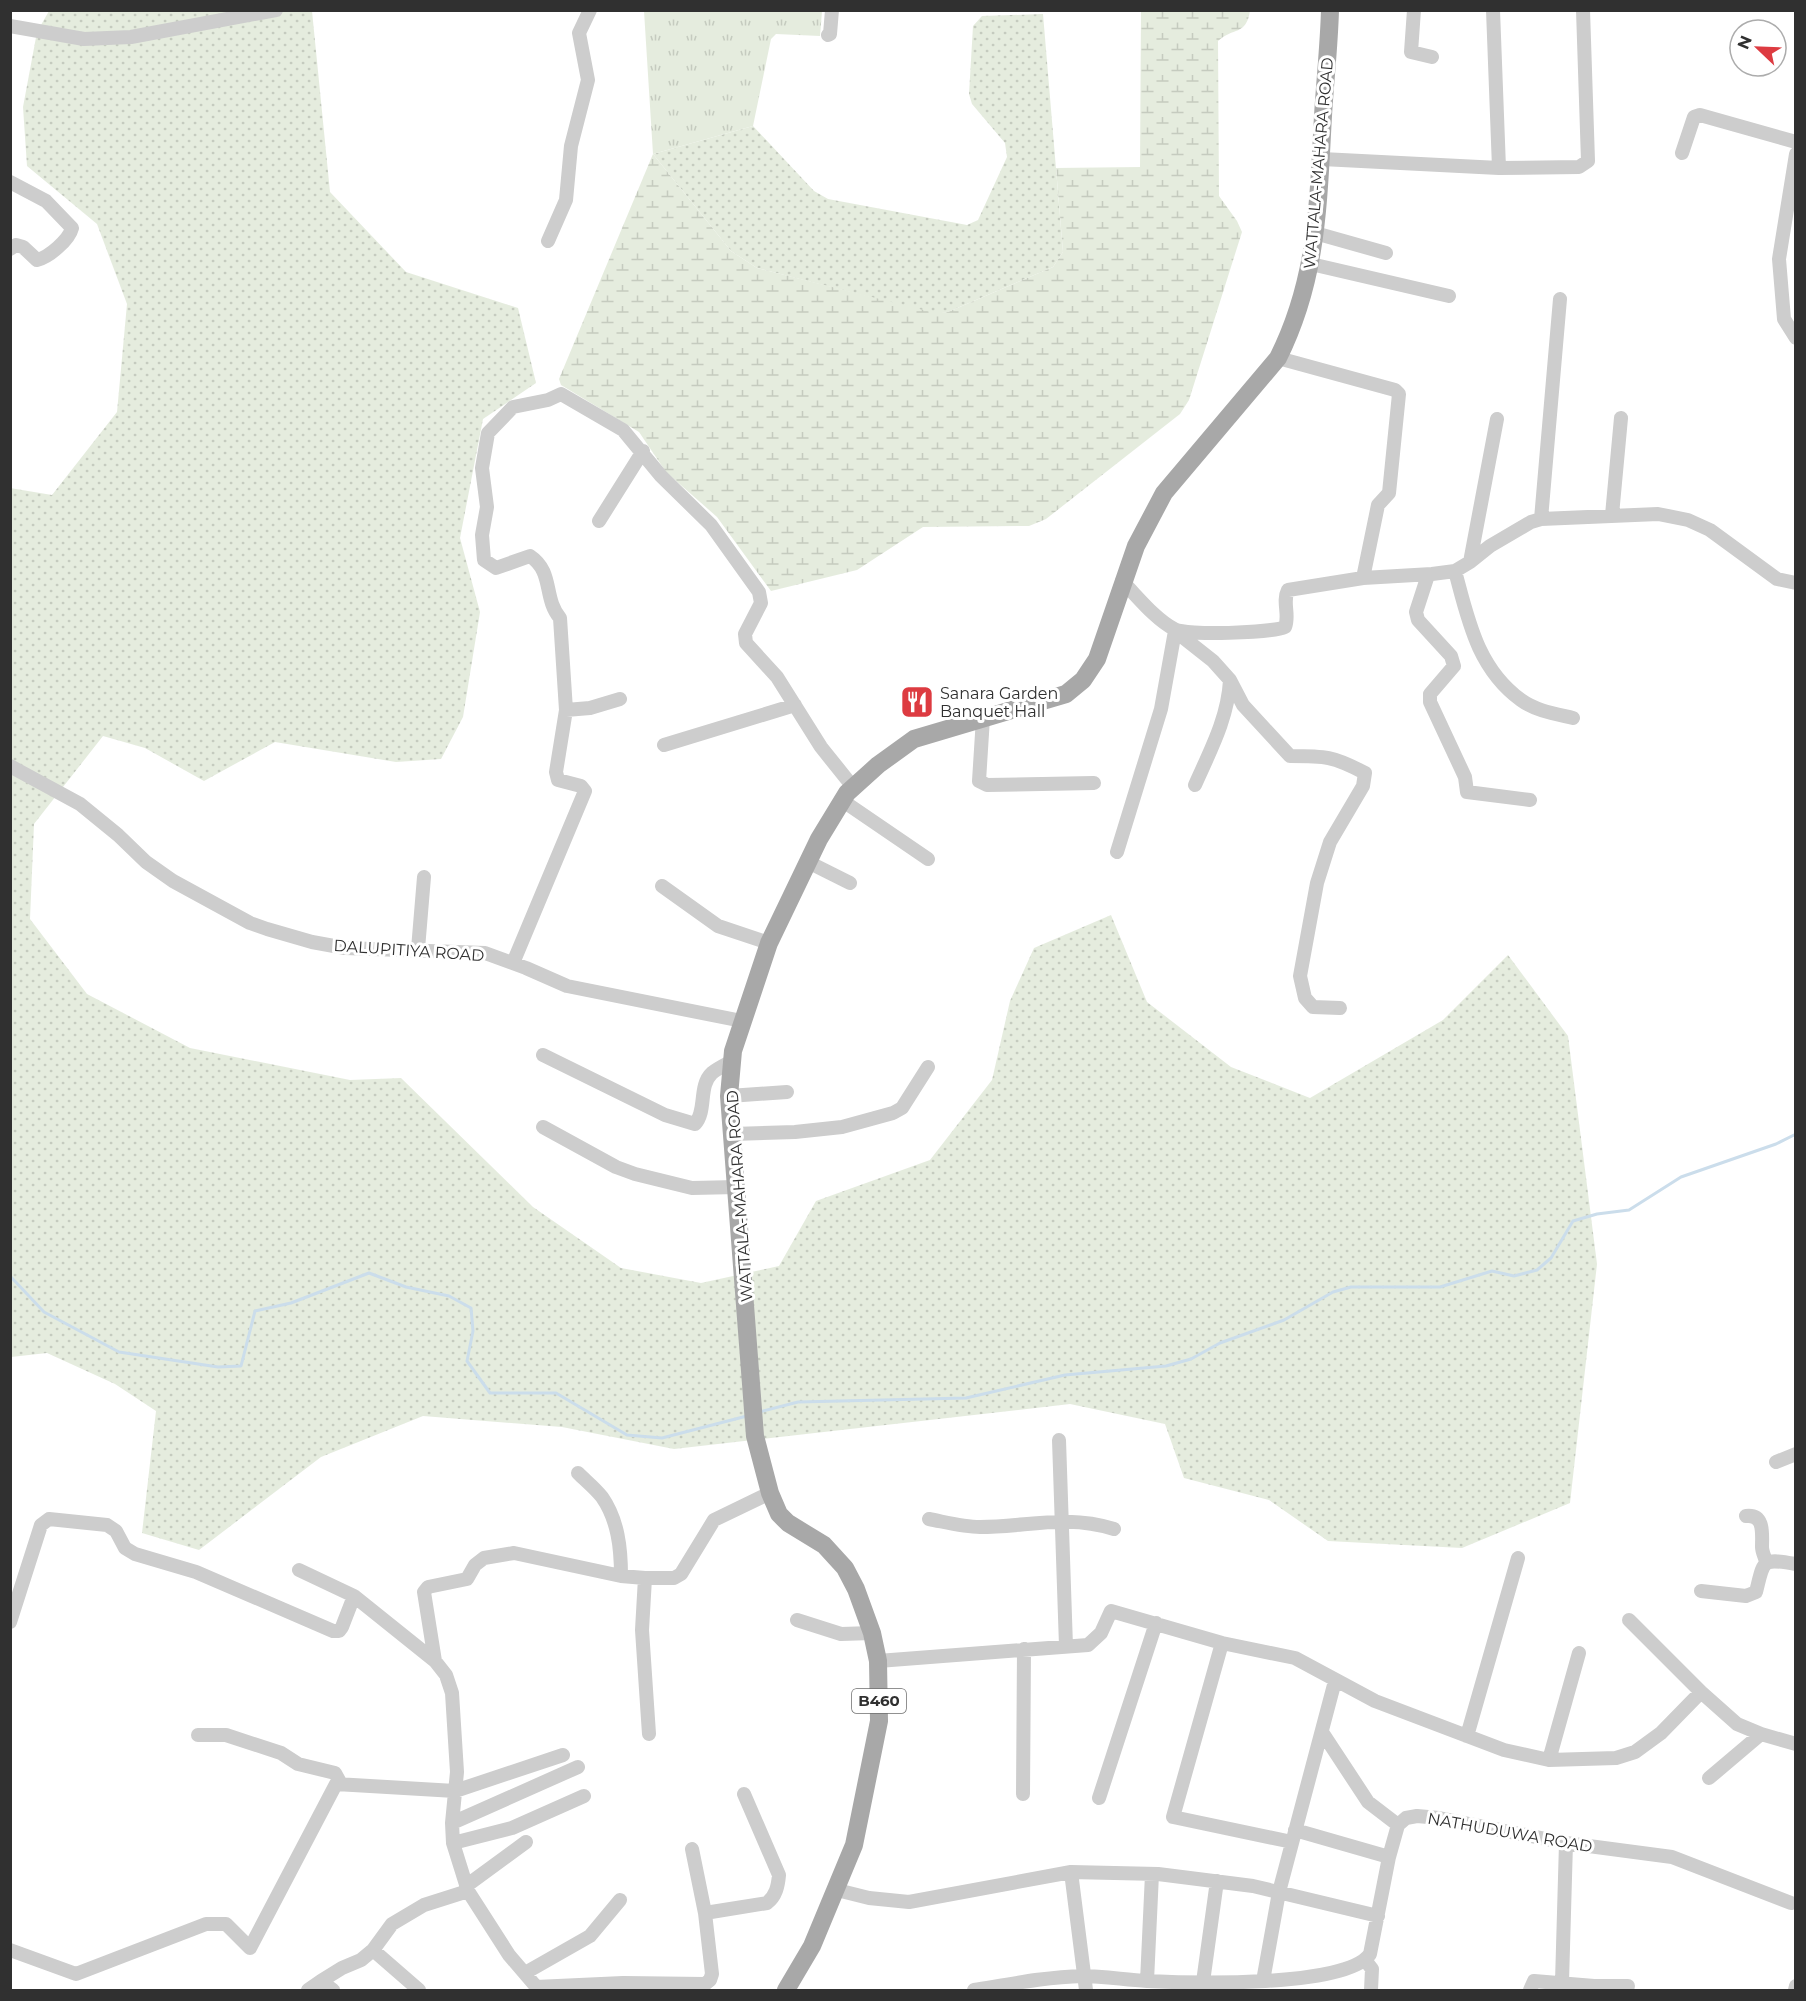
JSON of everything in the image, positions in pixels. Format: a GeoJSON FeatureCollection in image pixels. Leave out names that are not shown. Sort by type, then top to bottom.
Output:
{"type":"FeatureCollection","features":[{"type":"Feature","properties":{"kind":"main road","name":"WATTALA-MAHARA ROAD"},"geometry":{"type":"LineString","coordinates":[[786,1990],[812,1946],[854,1845],[879,1721],[878,1661],[872,1633],[856,1589],[844,1568],[824,1545],[788,1523],[779,1514],[770,1493],[755,1436],[729,1096],[733,1051],[770,943],[790,896],[819,839],[848,794],[878,765],[914,739],[1066,694],[1083,680],[1097,659],[1122,581],[1136,546],[1164,493],[1278,358],[1288,338],[1311,264],[1322,159],[1330,10]]}},
{"type":"Feature","properties":{"kind":"street"},"geometry":{"type":"LineString","coordinates":[[10,26],[84,39],[131,36],[276,10]]}},
{"type":"Feature","properties":{"kind":"street"},"geometry":{"type":"LineString","coordinates":[[548,241],[566,200],[571,146],[588,80],[579,33],[590,10]]}},
{"type":"Feature","properties":{"kind":"street"},"geometry":{"type":"LineString","coordinates":[[828,35],[830,34],[832,10]]}},
{"type":"Feature","properties":{"kind":"street"},"geometry":{"type":"LineString","coordinates":[[1414,10],[1411,52],[1432,57]]}},
{"type":"Feature","properties":{"kind":"street"},"geometry":{"type":"LineString","coordinates":[[1493,10],[1498,168]]}},
{"type":"Feature","properties":{"kind":"street"},"geometry":{"type":"LineString","coordinates":[[1322,159],[1498,168],[1579,167],[1588,161],[1582,10]]}},
{"type":"Feature","properties":{"kind":"street"},"geometry":{"type":"LineString","coordinates":[[1682,153],[1694,117],[1700,115],[1796,142]]}},
{"type":"Feature","properties":{"kind":"street"},"geometry":{"type":"LineString","coordinates":[[1796,154],[1779,259],[1784,319],[1796,338]]}},
{"type":"Feature","properties":{"kind":"street"},"geometry":{"type":"LineString","coordinates":[[10,183],[46,201],[72,228],[70,235],[44,258],[38,260],[23,247],[16,245],[10,249]]}},
{"type":"Feature","properties":{"kind":"street"},"geometry":{"type":"LineString","coordinates":[[1315,233],[1386,253]]}},
{"type":"Feature","properties":{"kind":"street"},"geometry":{"type":"LineString","coordinates":[[1311,264],[1449,296]]}},
{"type":"Feature","properties":{"kind":"street"},"geometry":{"type":"LineString","coordinates":[[1541,519],[1560,299]]}},
{"type":"Feature","properties":{"kind":"street"},"geometry":{"type":"LineString","coordinates":[[1278,358],[1395,390],[1399,394],[1389,494],[1377,505],[1363,578]]}},
{"type":"Feature","properties":{"kind":"street"},"geometry":{"type":"LineString","coordinates":[[513,963],[585,791],[581,786],[558,780],[556,772],[566,710],[560,618],[552,609],[546,577],[539,562],[530,556],[496,568],[484,560],[482,535],[487,507],[482,468],[488,433],[513,407],[548,400],[561,394],[623,430],[662,476],[711,525],[759,592],[761,603],[745,634],[746,643],[777,677],[848,794],[928,859]]}},
{"type":"Feature","properties":{"kind":"street"},"geometry":{"type":"LineString","coordinates":[[1612,515],[1621,418]]}},
{"type":"Feature","properties":{"kind":"street"},"geometry":{"type":"LineString","coordinates":[[1470,562],[1497,419]]}},
{"type":"Feature","properties":{"kind":"street"},"geometry":{"type":"LineString","coordinates":[[599,521],[643,452]]}},
{"type":"Feature","properties":{"kind":"street"},"geometry":{"type":"LineString","coordinates":[[1175,631],[1256,633],[1278,631],[1285,627],[1288,621],[1285,596],[1288,590],[1363,578],[1428,575],[1455,571],[1490,546],[1531,522],[1541,519],[1658,514],[1688,520],[1710,530],[1777,579],[1796,583]]}},
{"type":"Feature","properties":{"kind":"street"},"geometry":{"type":"LineString","coordinates":[[1455,571],[1475,642],[1494,675],[1521,700],[1543,710],[1573,718]]}},
{"type":"Feature","properties":{"kind":"street"},"geometry":{"type":"LineString","coordinates":[[1428,575],[1416,612],[1418,620],[1451,656],[1454,666],[1430,694],[1430,702],[1465,777],[1467,792],[1530,800]]}},
{"type":"Feature","properties":{"kind":"street"},"geometry":{"type":"LineString","coordinates":[[1122,581],[1147,607],[1213,661],[1230,680],[1243,705],[1290,756],[1325,756],[1342,761],[1365,773],[1363,786],[1330,842],[1317,884],[1300,976],[1305,998],[1313,1007],[1340,1008]]}},
{"type":"Feature","properties":{"kind":"street"},"geometry":{"type":"LineString","coordinates":[[1117,852],[1161,709],[1175,631]]}},
{"type":"Feature","properties":{"kind":"street"},"geometry":{"type":"LineString","coordinates":[[1195,785],[1216,739],[1229,699],[1230,680]]}},
{"type":"Feature","properties":{"kind":"street"},"geometry":{"type":"LineString","coordinates":[[566,710],[590,708],[620,699]]}},
{"type":"Feature","properties":{"kind":"street"},"geometry":{"type":"LineString","coordinates":[[664,745],[795,705]]}},
{"type":"Feature","properties":{"kind":"street"},"geometry":{"type":"LineString","coordinates":[[983,718],[979,781],[987,785],[1094,783]]}},
{"type":"Feature","properties":{"kind":"street","name":"DALUPITIYA ROAD"},"geometry":{"type":"LineString","coordinates":[[10,766],[80,804],[146,862],[173,881],[250,923],[312,942],[345,948],[485,953],[567,986],[742,1021]]}},
{"type":"Feature","properties":{"kind":"street"},"geometry":{"type":"LineString","coordinates":[[808,862],[850,883]]}},
{"type":"Feature","properties":{"kind":"street"},"geometry":{"type":"LineString","coordinates":[[418,949],[424,877]]}},
{"type":"Feature","properties":{"kind":"street"},"geometry":{"type":"LineString","coordinates":[[662,886],[718,926],[770,943]]}},
{"type":"Feature","properties":{"kind":"street"},"geometry":{"type":"LineString","coordinates":[[543,1055],[665,1115],[695,1124],[700,1119],[706,1083],[711,1074],[734,1060]]}},
{"type":"Feature","properties":{"kind":"street"},"geometry":{"type":"LineString","coordinates":[[733,1134],[795,1132],[842,1127],[893,1113],[902,1108],[928,1067]]}},
{"type":"Feature","properties":{"kind":"street"},"geometry":{"type":"LineString","coordinates":[[729,1096],[787,1092]]}},
{"type":"Feature","properties":{"kind":"street"},"geometry":{"type":"LineString","coordinates":[[543,1127],[616,1167],[634,1174],[692,1188],[737,1187]]}},
{"type":"Feature","properties":{"kind":"street"},"geometry":{"type":"LineString","coordinates":[[1059,1440],[1066,1646]]}},
{"type":"Feature","properties":{"kind":"street"},"geometry":{"type":"LineString","coordinates":[[1776,1462],[1796,1454]]}},
{"type":"Feature","properties":{"kind":"street"},"geometry":{"type":"LineString","coordinates":[[578,1473],[602,1497],[615,1521],[621,1555],[621,1576]]}},
{"type":"Feature","properties":{"kind":"street"},"geometry":{"type":"LineString","coordinates":[[435,1661],[424,1592],[428,1587],[467,1579],[475,1565],[484,1558],[514,1553],[621,1576],[674,1578],[681,1574],[714,1520],[770,1493]]}},
{"type":"Feature","properties":{"kind":"street"},"geometry":{"type":"LineString","coordinates":[[1746,1516],[1758,1520],[1764,1529],[1762,1550],[1766,1562]]}},
{"type":"Feature","properties":{"kind":"street"},"geometry":{"type":"LineString","coordinates":[[10,1622],[41,1525],[49,1519],[107,1525],[116,1531],[125,1548],[135,1554],[196,1572],[333,1631],[339,1631],[342,1627],[354,1596]]}},
{"type":"Feature","properties":{"kind":"street"},"geometry":{"type":"LineString","coordinates":[[929,1520],[979,1527],[1061,1521],[1093,1523],[1114,1529]]}},
{"type":"Feature","properties":{"kind":"street"},"geometry":{"type":"LineString","coordinates":[[1467,1736],[1518,1558]]}},
{"type":"Feature","properties":{"kind":"street"},"geometry":{"type":"LineString","coordinates":[[1701,1591],[1746,1596],[1756,1593],[1762,1568],[1766,1562],[1773,1560],[1796,1564]]}},
{"type":"Feature","properties":{"kind":"street"},"geometry":{"type":"LineString","coordinates":[[298,1570],[354,1596],[435,1661],[446,1675],[452,1693],[457,1772],[452,1823],[453,1843],[467,1888],[509,1955],[537,1989],[623,1983],[705,1984],[712,1974],[705,1913],[692,1849]]}},
{"type":"Feature","properties":{"kind":"street"},"geometry":{"type":"LineString","coordinates":[[645,1578],[642,1630],[649,1734]]}},
{"type":"Feature","properties":{"kind":"street"},"geometry":{"type":"LineString","coordinates":[[878,1661],[1088,1644],[1101,1633],[1111,1611],[1222,1643],[1295,1658],[1375,1701],[1504,1750],[1549,1760],[1616,1758],[1635,1752],[1661,1733],[1701,1692]]}},
{"type":"Feature","properties":{"kind":"street"},"geometry":{"type":"LineString","coordinates":[[797,1620],[841,1634],[872,1633]]}},
{"type":"Feature","properties":{"kind":"street"},"geometry":{"type":"LineString","coordinates":[[1629,1620],[1701,1692],[1737,1724],[1796,1744]]}},
{"type":"Feature","properties":{"kind":"street"},"geometry":{"type":"LineString","coordinates":[[1099,1798],[1156,1623]]}},
{"type":"Feature","properties":{"kind":"street"},"geometry":{"type":"LineString","coordinates":[[1222,1643],[1173,1817],[1294,1836],[1389,1857]]}},
{"type":"Feature","properties":{"kind":"street"},"geometry":{"type":"LineString","coordinates":[[1023,1794],[1024,1649]]}},
{"type":"Feature","properties":{"kind":"street"},"geometry":{"type":"LineString","coordinates":[[1549,1760],[1580,1653]]}},
{"type":"Feature","properties":{"kind":"street"},"geometry":{"type":"LineString","coordinates":[[1263,1981],[1279,1892],[1335,1681]]}},
{"type":"Feature","properties":{"kind":"street"},"geometry":{"type":"LineString","coordinates":[[974,1990],[1039,1979],[1085,1976],[1147,1981],[1203,1982],[1227,1987],[1326,1974],[1354,1967],[1365,1960],[1370,1953],[1389,1857],[1398,1825],[1368,1802],[1322,1732]]}},
{"type":"Feature","properties":{"kind":"street"},"geometry":{"type":"LineString","coordinates":[[1709,1778],[1761,1734]]}},
{"type":"Feature","properties":{"kind":"street"},"geometry":{"type":"LineString","coordinates":[[198,1735],[226,1736],[281,1753],[298,1764],[334,1773],[341,1784]]}},
{"type":"Feature","properties":{"kind":"street"},"geometry":{"type":"LineString","coordinates":[[10,1950],[76,1974],[206,1924],[226,1924],[250,1948],[336,1784],[455,1791],[563,1755]]}},
{"type":"Feature","properties":{"kind":"street"},"geometry":{"type":"LineString","coordinates":[[452,1823],[579,1767]]}},
{"type":"Feature","properties":{"kind":"street"},"geometry":{"type":"LineString","coordinates":[[705,1913],[767,1903],[773,1899],[778,1884],[779,1875],[744,1794]]}},
{"type":"Feature","properties":{"kind":"street"},"geometry":{"type":"LineString","coordinates":[[453,1843],[512,1828],[585,1796]]}},
{"type":"Feature","properties":{"kind":"street","name":"NATHUDUWA ROAD"},"geometry":{"type":"LineString","coordinates":[[1398,1825],[1406,1818],[1428,1817],[1566,1843],[1671,1857],[1794,1903]]}},
{"type":"Feature","properties":{"kind":"street"},"geometry":{"type":"LineString","coordinates":[[308,1990],[342,1968],[361,1960],[373,1950],[392,1924],[424,1905],[467,1888],[526,1842]]}},
{"type":"Feature","properties":{"kind":"street"},"geometry":{"type":"LineString","coordinates":[[1559,1986],[1566,1843]]}},
{"type":"Feature","properties":{"kind":"street"},"geometry":{"type":"LineString","coordinates":[[1071,1872],[1086,1990]]}},
{"type":"Feature","properties":{"kind":"street"},"geometry":{"type":"LineString","coordinates":[[837,1890],[869,1898],[909,1902],[1071,1872],[1152,1874],[1253,1886],[1378,1916]]}},
{"type":"Feature","properties":{"kind":"street"},"geometry":{"type":"LineString","coordinates":[[1147,1981],[1152,1874]]}},
{"type":"Feature","properties":{"kind":"street"},"geometry":{"type":"LineString","coordinates":[[1203,1982],[1217,1881]]}},
{"type":"Feature","properties":{"kind":"street"},"geometry":{"type":"LineString","coordinates":[[525,1973],[590,1936],[620,1900]]}},
{"type":"Feature","properties":{"kind":"street"},"geometry":{"type":"LineString","coordinates":[[373,1950],[419,1990]]}},
{"type":"Feature","properties":{"kind":"street"},"geometry":{"type":"LineString","coordinates":[[1365,1960],[1372,1969],[1371,1990]]}},
{"type":"Feature","properties":{"kind":"street"},"geometry":{"type":"LineString","coordinates":[[321,1981],[333,1990]]}},
{"type":"Feature","properties":{"kind":"street"},"geometry":{"type":"LineString","coordinates":[[1530,1990],[1534,1981],[1559,1986],[1628,1986]]}},
{"type":"Feature","properties":{"kind":"street"},"geometry":{"type":"LineString","coordinates":[[1795,1990],[1796,1986]]}},
{"type":"Feature","properties":{"kind":"green space"},"geometry":{"type":"Polygon","coordinates":[[[644,10],[822,11],[820,36],[776,34],[771,39],[753,126],[653,154],[644,10]]]}},
{"type":"Feature","properties":{"kind":"green space"},"geometry":{"type":"Polygon","coordinates":[[[49,11],[312,11],[330,192],[406,272],[518,308],[536,383],[483,419],[460,538],[480,612],[463,717],[441,759],[396,762],[275,742],[204,781],[145,748],[103,736],[34,824],[30,919],[87,994],[190,1048],[350,1080],[401,1078],[533,1207],[621,1268],[701,1283],[779,1266],[816,1201],[930,1160],[992,1080],[1010,1001],[1034,948],[1111,915],[1147,1002],[1231,1067],[1310,1098],[1443,1020],[1508,955],[1568,1036],[1597,1264],[1570,1503],[1462,1548],[1328,1541],[1269,1500],[1184,1478],[1165,1424],[1070,1404],[674,1449],[562,1427],[423,1416],[321,1457],[199,1550],[142,1533],[156,1411],[115,1384],[47,1353],[11,1357],[10,488],[52,495],[117,412],[127,304],[97,224],[27,166],[23,107],[37,32],[49,11]]]}},
{"type":"Feature","properties":{"kind":"green space"},"geometry":{"type":"Polygon","coordinates":[[[1141,11],[1250,11],[1242,28],[1218,41],[1219,196],[1242,232],[1189,400],[1180,414],[1046,519],[1029,526],[923,527],[857,570],[771,591],[717,517],[666,472],[639,432],[561,385],[559,379],[653,154],[731,251],[757,268],[935,313],[948,312],[1053,267],[1063,252],[1056,168],[1140,167],[1141,11]]]}},
{"type":"Feature","properties":{"kind":"green space"},"geometry":{"type":"Polygon","coordinates":[[[1043,14],[1063,252],[1053,267],[948,312],[935,314],[757,268],[731,251],[653,154],[753,126],[814,191],[828,199],[967,225],[978,220],[1007,157],[1005,143],[972,104],[969,94],[973,26],[982,16],[1043,14]]]}},
{"type":"Feature","properties":{"kind":"waterway"},"geometry":{"type":"LineString","coordinates":[[759,1412],[798,1402],[966,1398],[1065,1375],[1166,1366],[1191,1359],[1220,1343],[1284,1320],[1333,1292],[1351,1287],[1440,1287],[1492,1271],[1514,1276],[1537,1270],[1551,1258],[1573,1221],[1597,1214],[1629,1210],[1681,1177],[1776,1144],[1796,1134]]}},
{"type":"Feature","properties":{"kind":"waterway"},"geometry":{"type":"LineString","coordinates":[[10,1276],[44,1312],[119,1352],[218,1367],[241,1366],[255,1311],[291,1303],[369,1273],[406,1287],[449,1296],[471,1308],[473,1331],[467,1361],[490,1393],[556,1393],[627,1435],[662,1438],[747,1416]]}},
{"type":"Feature","properties":{"kind":"place","name":"Sanara Garden Banquet Hall"},"geometry":{"type":"Point","coordinates":[917,702]}}]}
